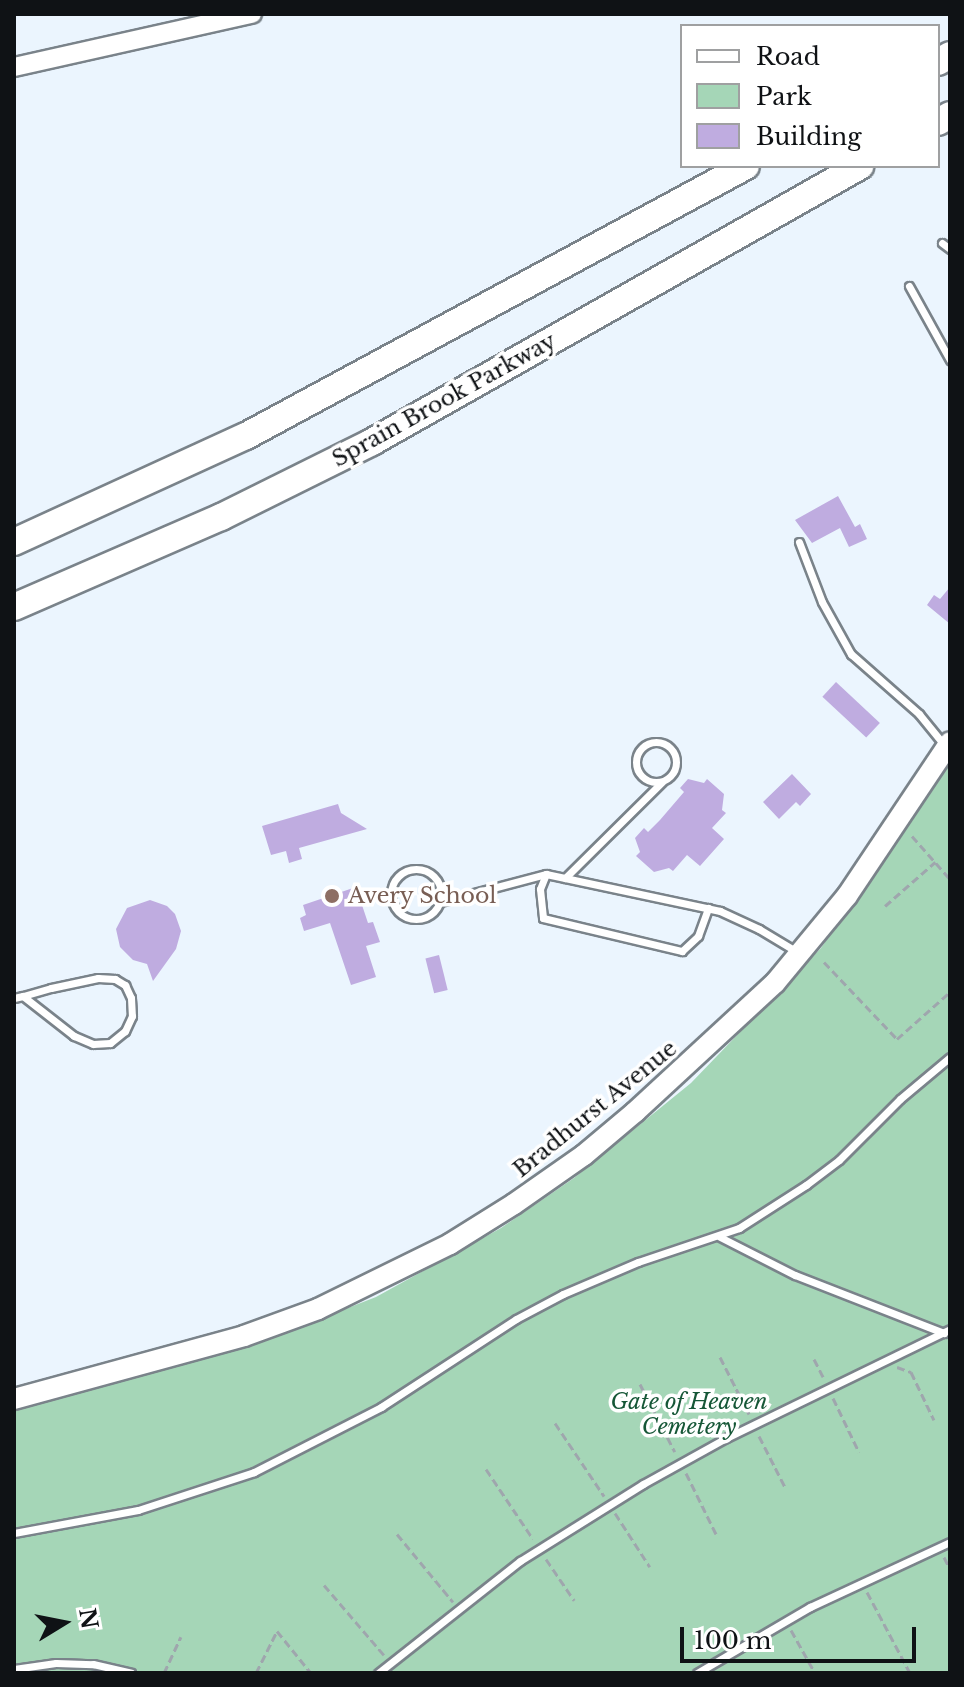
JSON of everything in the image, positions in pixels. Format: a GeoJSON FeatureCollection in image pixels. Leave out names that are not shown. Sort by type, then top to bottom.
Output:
{"type":"FeatureCollection","features":[{"type":"Feature","properties":{"kind":"highway"},"geometry":{"type":"LineString","coordinates":[[14,542],[246,436],[742,168]]}},
{"type":"Feature","properties":{"kind":"highway","name":"Sprain Brook Parkway"},"geometry":{"type":"LineString","coordinates":[[14,607],[194,529],[372,442],[856,168]]}},
{"type":"Feature","properties":{"kind":"main road","name":"Bradhurst Avenue"},"geometry":{"type":"LineString","coordinates":[[14,1399],[244,1336],[377,1283],[450,1244],[584,1155],[730,1027],[800,954],[878,852],[948,745]]}},
{"type":"Feature","properties":{"kind":"street"},"geometry":{"type":"LineString","coordinates":[[14,67],[252,14]]}},
{"type":"Feature","properties":{"kind":"lane"},"geometry":{"type":"LineString","coordinates":[[942,243],[950,249]]}},
{"type":"Feature","properties":{"kind":"lane"},"geometry":{"type":"LineString","coordinates":[[909,286],[950,360]]}},
{"type":"Feature","properties":{"kind":"lane"},"geometry":{"type":"LineString","coordinates":[[799,542],[822,602],[851,654],[919,714],[948,745]]}},
{"type":"Feature","properties":{"kind":"lane"},"geometry":{"type":"LineString","coordinates":[[565,878],[662,782],[676,768],[675,755],[661,743],[648,744],[638,753],[639,773],[649,782],[662,782]]}},
{"type":"Feature","properties":{"kind":"lane"},"geometry":{"type":"LineString","coordinates":[[440,902],[440,885],[429,872],[412,869],[392,884],[394,908],[407,918],[423,919],[440,902],[546,874],[708,908],[759,929],[800,954]]}},
{"type":"Feature","properties":{"kind":"lane"},"geometry":{"type":"LineString","coordinates":[[546,874],[540,889],[543,918],[682,951],[698,936],[708,908]]}},
{"type":"Feature","properties":{"kind":"lane"},"geometry":{"type":"LineString","coordinates":[[14,998],[98,978],[115,979],[125,985],[131,998],[132,1016],[125,1031],[110,1043],[93,1044],[74,1036],[23,996]]}},
{"type":"Feature","properties":{"kind":"lane"},"geometry":{"type":"LineString","coordinates":[[14,1533],[138,1510],[254,1472],[381,1407],[516,1319],[563,1294],[638,1262],[720,1237],[817,1177],[927,1074],[950,1057]]}},
{"type":"Feature","properties":{"kind":"lane"},"geometry":{"type":"LineString","coordinates":[[720,1237],[795,1275],[947,1331]]}},
{"type":"Feature","properties":{"kind":"lane"},"geometry":{"type":"LineString","coordinates":[[378,1673],[539,1548],[643,1484],[726,1438],[947,1331]]}},
{"type":"Feature","properties":{"kind":"lane"},"geometry":{"type":"LineString","coordinates":[[697,1673],[785,1620],[950,1542]]}},
{"type":"Feature","properties":{"kind":"lane"},"geometry":{"type":"LineString","coordinates":[[14,1669],[81,1664],[131,1673]]}},
{"type":"Feature","properties":{"kind":"path"},"geometry":{"type":"LineString","coordinates":[[912,836],[950,879]]}},
{"type":"Feature","properties":{"kind":"path"},"geometry":{"type":"LineString","coordinates":[[885,906],[935,862]]}},
{"type":"Feature","properties":{"kind":"path"},"geometry":{"type":"LineString","coordinates":[[824,962],[897,1039],[950,992]]}},
{"type":"Feature","properties":{"kind":"path"},"geometry":{"type":"LineString","coordinates":[[814,1359],[859,1452]]}},
{"type":"Feature","properties":{"kind":"path"},"geometry":{"type":"LineString","coordinates":[[886,1362],[911,1372],[934,1420]]}},
{"type":"Feature","properties":{"kind":"path"},"geometry":{"type":"LineString","coordinates":[[486,1469],[574,1600]]}},
{"type":"Feature","properties":{"kind":"path"},"geometry":{"type":"LineString","coordinates":[[397,1534],[458,1608]]}},
{"type":"Feature","properties":{"kind":"path"},"geometry":{"type":"LineString","coordinates":[[862,1582],[910,1673]]}},
{"type":"Feature","properties":{"kind":"path"},"geometry":{"type":"LineString","coordinates":[[324,1585],[390,1663]]}},
{"type":"Feature","properties":{"kind":"path"},"geometry":{"type":"LineString","coordinates":[[785,1620],[815,1673]]}},
{"type":"Feature","properties":{"kind":"path"},"geometry":{"type":"LineString","coordinates":[[256,1673],[277,1631],[311,1673]]}},
{"type":"Feature","properties":{"kind":"path"},"geometry":{"type":"LineString","coordinates":[[164,1673],[181,1637]]}},
{"type":"Feature","properties":{"kind":"green space","name":"Gate of Heaven Cemetery"},"geometry":{"type":"Polygon","coordinates":[[[950,761],[950,1673],[14,1673],[14,1411],[253,1345],[376,1297],[501,1228],[574,1178],[691,1083],[821,948],[950,761]]]}},
{"type":"Feature","properties":{"kind":"building"},"geometry":{"type":"Polygon","coordinates":[[[838,496],[855,527],[860,524],[867,539],[849,547],[840,528],[812,543],[795,520],[838,496]]]}},
{"type":"Feature","properties":{"kind":"building"},"geometry":{"type":"Polygon","coordinates":[[[950,587],[950,624],[927,605],[934,595],[940,599],[950,587]]]}},
{"type":"Feature","properties":{"kind":"building"},"geometry":{"type":"Polygon","coordinates":[[[836,682],[880,723],[866,738],[822,697],[836,682]]]}},
{"type":"Feature","properties":{"kind":"building"},"geometry":{"type":"Polygon","coordinates":[[[792,774],[811,794],[800,806],[796,802],[779,819],[763,802],[792,774]]]}},
{"type":"Feature","properties":{"kind":"building"},"geometry":{"type":"Polygon","coordinates":[[[688,779],[704,783],[707,779],[724,794],[722,810],[726,813],[712,828],[724,839],[700,866],[687,855],[673,871],[669,868],[654,872],[636,856],[640,852],[635,838],[644,828],[648,832],[660,820],[684,792],[680,788],[688,779]]]}},
{"type":"Feature","properties":{"kind":"building"},"geometry":{"type":"Polygon","coordinates":[[[338,804],[341,813],[367,829],[299,848],[302,859],[289,863],[286,851],[271,855],[262,826],[338,804]]]}},
{"type":"Feature","properties":{"kind":"building"},"geometry":{"type":"Polygon","coordinates":[[[356,887],[368,923],[373,922],[380,942],[366,946],[376,977],[351,985],[330,923],[304,931],[300,918],[306,915],[303,905],[356,887]]]}},
{"type":"Feature","properties":{"kind":"building"},"geometry":{"type":"Polygon","coordinates":[[[150,900],[167,906],[175,914],[181,931],[176,949],[153,981],[147,964],[133,960],[120,947],[116,929],[127,908],[150,900]]]}},
{"type":"Feature","properties":{"kind":"building"},"geometry":{"type":"Polygon","coordinates":[[[439,955],[448,990],[434,993],[425,958],[439,955]]]}},
{"type":"Feature","properties":{"kind":"place","name":"Avery School"},"geometry":{"type":"Point","coordinates":[332,896]}}]}
